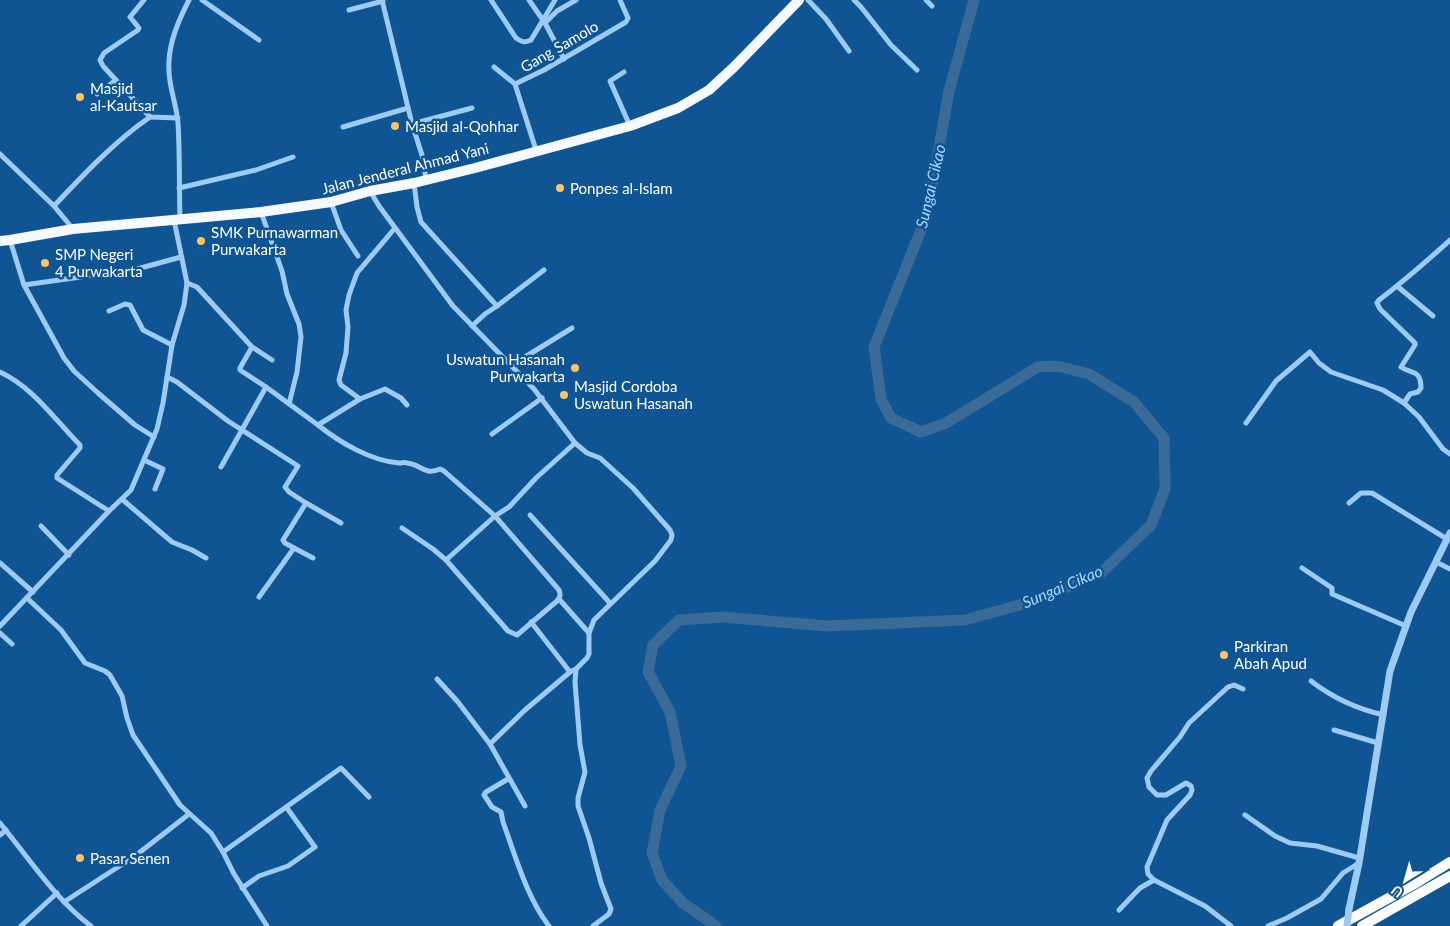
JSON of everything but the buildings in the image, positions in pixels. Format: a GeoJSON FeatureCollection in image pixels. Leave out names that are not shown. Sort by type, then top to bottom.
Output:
{"type":"FeatureCollection","features":[{"type":"Feature","properties":{"kind":"highway","name":"Jalan Jenderal Ahmad Yani"},"geometry":{"type":"LineString","coordinates":[[5,241],[73,229],[261,212],[331,202],[370,191],[414,183],[425,175],[475,168],[630,126],[678,108],[709,90],[799,0]]}},
{"type":"Feature","properties":{"kind":"highway"},"geometry":{"type":"LineString","coordinates":[[1338,926],[1450,862]]}},
{"type":"Feature","properties":{"kind":"highway"},"geometry":{"type":"LineString","coordinates":[[1362,926],[1450,876]]}},
{"type":"Feature","properties":{"kind":"street"},"geometry":{"type":"LineString","coordinates":[[144,0],[130,17],[139,28],[138,30],[104,52],[100,57],[101,63],[150,117]]}},
{"type":"Feature","properties":{"kind":"street"},"geometry":{"type":"LineString","coordinates":[[0,626],[131,490],[154,437],[163,402],[172,345],[184,305],[187,283],[177,219],[180,153],[178,118],[170,78],[169,62],[173,34],[189,0]]}},
{"type":"Feature","properties":{"kind":"street"},"geometry":{"type":"LineString","coordinates":[[202,0],[259,40]]}},
{"type":"Feature","properties":{"kind":"street"},"geometry":{"type":"LineString","coordinates":[[491,0],[516,38],[521,42],[531,40],[544,22],[555,0]]}},
{"type":"Feature","properties":{"kind":"street"},"geometry":{"type":"LineString","coordinates":[[529,0],[544,22],[564,59]]}},
{"type":"Feature","properties":{"kind":"street"},"geometry":{"type":"LineString","coordinates":[[544,22],[557,11],[576,0]]}},
{"type":"Feature","properties":{"kind":"street","name":"Gang Samolo"},"geometry":{"type":"LineString","coordinates":[[536,150],[516,84],[564,59],[628,20],[620,0]]}},
{"type":"Feature","properties":{"kind":"street"},"geometry":{"type":"LineString","coordinates":[[808,0],[826,19],[849,51]]}},
{"type":"Feature","properties":{"kind":"street"},"geometry":{"type":"LineString","coordinates":[[854,0],[891,45],[918,70]]}},
{"type":"Feature","properties":{"kind":"street"},"geometry":{"type":"LineString","coordinates":[[926,0],[932,6]]}},
{"type":"Feature","properties":{"kind":"street"},"geometry":{"type":"LineString","coordinates":[[349,10],[382,1],[412,124],[422,155],[425,175]]}},
{"type":"Feature","properties":{"kind":"street"},"geometry":{"type":"LineString","coordinates":[[494,68],[516,84]]}},
{"type":"Feature","properties":{"kind":"street"},"geometry":{"type":"LineString","coordinates":[[624,72],[610,81],[630,126]]}},
{"type":"Feature","properties":{"kind":"street"},"geometry":{"type":"LineString","coordinates":[[97,94],[116,80]]}},
{"type":"Feature","properties":{"kind":"street"},"geometry":{"type":"LineString","coordinates":[[343,127],[408,108]]}},
{"type":"Feature","properties":{"kind":"street"},"geometry":{"type":"LineString","coordinates":[[412,124],[472,108]]}},
{"type":"Feature","properties":{"kind":"street"},"geometry":{"type":"LineString","coordinates":[[54,206],[113,147],[137,126],[150,117],[178,118]]}},
{"type":"Feature","properties":{"kind":"street"},"geometry":{"type":"LineString","coordinates":[[0,154],[54,206],[73,229]]}},
{"type":"Feature","properties":{"kind":"street"},"geometry":{"type":"LineString","coordinates":[[179,188],[256,170],[293,157]]}},
{"type":"Feature","properties":{"kind":"street"},"geometry":{"type":"LineString","coordinates":[[414,183],[420,222],[497,306]]}},
{"type":"Feature","properties":{"kind":"street"},"geometry":{"type":"LineString","coordinates":[[370,191],[394,228],[447,299],[542,398],[575,443],[587,454],[600,458],[633,488],[660,517],[672,535],[668,545],[655,561],[594,620],[589,633],[587,658],[525,710],[490,744]]}},
{"type":"Feature","properties":{"kind":"street"},"geometry":{"type":"LineString","coordinates":[[331,202],[341,230],[358,256]]}},
{"type":"Feature","properties":{"kind":"street"},"geometry":{"type":"LineString","coordinates":[[261,212],[282,271],[287,294],[299,324],[301,337],[297,372],[289,404]]}},
{"type":"Feature","properties":{"kind":"street"},"geometry":{"type":"LineString","coordinates":[[360,399],[341,385],[339,380],[346,353],[348,327],[346,310],[348,296],[357,272],[394,228]]}},
{"type":"Feature","properties":{"kind":"street"},"geometry":{"type":"LineString","coordinates":[[1404,403],[1410,394],[1418,392],[1421,388],[1420,379],[1416,374],[1401,367],[1415,343],[1380,309],[1377,303],[1450,240]]}},
{"type":"Feature","properties":{"kind":"street"},"geometry":{"type":"LineString","coordinates":[[5,241],[24,285],[64,358],[74,371],[135,425],[154,437]]}},
{"type":"Feature","properties":{"kind":"street"},"geometry":{"type":"LineString","coordinates":[[24,285],[137,269],[182,257]]}},
{"type":"Feature","properties":{"kind":"street"},"geometry":{"type":"LineString","coordinates":[[472,326],[544,270]]}},
{"type":"Feature","properties":{"kind":"street"},"geometry":{"type":"LineString","coordinates":[[187,283],[197,287],[252,347],[272,360]]}},
{"type":"Feature","properties":{"kind":"street"},"geometry":{"type":"LineString","coordinates":[[1396,286],[1433,316]]}},
{"type":"Feature","properties":{"kind":"street"},"geometry":{"type":"LineString","coordinates":[[109,311],[125,304],[130,305],[143,330],[172,345]]}},
{"type":"Feature","properties":{"kind":"street"},"geometry":{"type":"LineString","coordinates":[[514,367],[525,357],[572,328]]}},
{"type":"Feature","properties":{"kind":"street"},"geometry":{"type":"LineString","coordinates":[[252,347],[240,369],[342,443],[365,454],[398,463],[410,463],[431,472],[440,469],[444,471],[495,516],[559,590],[560,597],[517,635],[512,634],[446,560],[402,528]]}},
{"type":"Feature","properties":{"kind":"street"},"geometry":{"type":"LineString","coordinates":[[1246,423],[1276,381],[1310,352],[1319,363],[1331,372],[1383,390],[1404,403],[1419,417],[1443,449],[1450,454]]}},
{"type":"Feature","properties":{"kind":"street"},"geometry":{"type":"LineString","coordinates":[[0,372],[13,378],[34,395],[54,414],[80,445],[80,448],[57,475],[57,478],[109,512]]}},
{"type":"Feature","properties":{"kind":"street"},"geometry":{"type":"LineString","coordinates":[[167,376],[242,430],[297,466],[297,470],[285,488],[306,503],[341,523]]}},
{"type":"Feature","properties":{"kind":"street"},"geometry":{"type":"LineString","coordinates":[[221,467],[266,387]]}},
{"type":"Feature","properties":{"kind":"street"},"geometry":{"type":"LineString","coordinates":[[318,425],[360,399],[388,389],[407,405]]}},
{"type":"Feature","properties":{"kind":"street"},"geometry":{"type":"LineString","coordinates":[[492,434],[542,398]]}},
{"type":"Feature","properties":{"kind":"street"},"geometry":{"type":"LineString","coordinates":[[446,560],[495,516],[509,506],[536,478],[575,443]]}},
{"type":"Feature","properties":{"kind":"street"},"geometry":{"type":"LineString","coordinates":[[144,460],[163,468],[155,489]]}},
{"type":"Feature","properties":{"kind":"street"},"geometry":{"type":"LineString","coordinates":[[1347,926],[1390,671],[1406,626],[1448,536],[1372,493],[1361,493],[1350,503]]}},
{"type":"Feature","properties":{"kind":"street"},"geometry":{"type":"LineString","coordinates":[[122,500],[172,542],[206,558]]}},
{"type":"Feature","properties":{"kind":"street"},"geometry":{"type":"LineString","coordinates":[[306,503],[283,540],[285,543],[313,558]]}},
{"type":"Feature","properties":{"kind":"street"},"geometry":{"type":"LineString","coordinates":[[530,515],[610,603]]}},
{"type":"Feature","properties":{"kind":"street"},"geometry":{"type":"LineString","coordinates":[[41,526],[69,555]]}},
{"type":"Feature","properties":{"kind":"street"},"geometry":{"type":"LineString","coordinates":[[259,597],[294,548]]}},
{"type":"Feature","properties":{"kind":"street"},"geometry":{"type":"LineString","coordinates":[[1436,562],[1450,569]]}},
{"type":"Feature","properties":{"kind":"street"},"geometry":{"type":"LineString","coordinates":[[0,563],[33,592]]}},
{"type":"Feature","properties":{"kind":"street"},"geometry":{"type":"LineString","coordinates":[[1302,568],[1332,588],[1332,594],[1406,626]]}},
{"type":"Feature","properties":{"kind":"street"},"geometry":{"type":"LineString","coordinates":[[27,598],[61,630],[86,663],[105,670],[110,675],[122,696],[133,734],[164,783],[189,814],[203,824],[211,833],[242,888],[267,926]]}},
{"type":"Feature","properties":{"kind":"street"},"geometry":{"type":"LineString","coordinates":[[559,599],[589,633]]}},
{"type":"Feature","properties":{"kind":"street"},"geometry":{"type":"LineString","coordinates":[[531,622],[570,672]]}},
{"type":"Feature","properties":{"kind":"street"},"geometry":{"type":"LineString","coordinates":[[0,633],[12,644]]}},
{"type":"Feature","properties":{"kind":"street"},"geometry":{"type":"LineString","coordinates":[[576,669],[575,682],[580,745],[585,772],[578,798],[578,806],[589,838],[601,884],[611,909],[608,914],[593,926]]}},
{"type":"Feature","properties":{"kind":"street"},"geometry":{"type":"LineString","coordinates":[[437,679],[458,702],[490,744],[508,779],[525,806]]}},
{"type":"Feature","properties":{"kind":"street"},"geometry":{"type":"LineString","coordinates":[[1311,681],[1331,696],[1369,712],[1384,715]]}},
{"type":"Feature","properties":{"kind":"street"},"geometry":{"type":"LineString","coordinates":[[1231,926],[1205,906],[1154,880],[1148,874],[1147,870],[1155,846],[1167,820],[1190,795],[1192,787],[1190,784],[1184,784],[1166,795],[1157,795],[1149,787],[1147,778],[1180,738],[1189,723],[1228,687],[1234,685],[1243,689]]}},
{"type":"Feature","properties":{"kind":"street"},"geometry":{"type":"LineString","coordinates":[[1334,730],[1378,743]]}},
{"type":"Feature","properties":{"kind":"street"},"geometry":{"type":"LineString","coordinates":[[223,852],[342,768],[369,797]]}},
{"type":"Feature","properties":{"kind":"street"},"geometry":{"type":"LineString","coordinates":[[508,779],[486,792],[484,796],[492,807],[501,812],[503,822],[527,884],[543,918],[549,926]]}},
{"type":"Feature","properties":{"kind":"street"},"geometry":{"type":"LineString","coordinates":[[242,888],[259,876],[288,866],[315,847],[287,808]]}},
{"type":"Feature","properties":{"kind":"street"},"geometry":{"type":"LineString","coordinates":[[64,902],[136,856],[189,814]]}},
{"type":"Feature","properties":{"kind":"street"},"geometry":{"type":"LineString","coordinates":[[1245,815],[1275,836],[1290,843],[1317,846],[1359,861]]}},
{"type":"Feature","properties":{"kind":"street"},"geometry":{"type":"LineString","coordinates":[[0,823],[64,902],[91,926]]}},
{"type":"Feature","properties":{"kind":"street"},"geometry":{"type":"LineString","coordinates":[[0,835],[6,830]]}},
{"type":"Feature","properties":{"kind":"street"},"geometry":{"type":"LineString","coordinates":[[1268,926],[1321,899],[1343,873],[1359,861]]}},
{"type":"Feature","properties":{"kind":"street"},"geometry":{"type":"LineString","coordinates":[[1119,910],[1140,888],[1154,880]]}},
{"type":"Feature","properties":{"kind":"street"},"geometry":{"type":"LineString","coordinates":[[21,926],[57,893]]}},
{"type":"Feature","properties":{"kind":"waterway","name":"Sungai Cikao"},"geometry":{"type":"LineString","coordinates":[[716,926],[683,903],[662,880],[652,853],[660,810],[681,766],[670,712],[648,672],[653,645],[679,620],[722,617],[827,626],[965,620],[1034,601],[1101,573],[1151,525],[1165,489],[1164,438],[1134,402],[1089,374],[1057,366],[1038,367],[946,423],[921,432],[891,418],[881,399],[874,347],[927,215],[949,91],[974,0]]}},
{"type":"Feature","properties":{"kind":"place","name":"Masjid al-Kautsar"},"geometry":{"type":"Point","coordinates":[80,97]}},
{"type":"Feature","properties":{"kind":"place","name":"Masjid al-Qohhar"},"geometry":{"type":"Point","coordinates":[395,126]}},
{"type":"Feature","properties":{"kind":"place","name":"Ponpes al-Islam"},"geometry":{"type":"Point","coordinates":[560,188]}},
{"type":"Feature","properties":{"kind":"place","name":"SMK Purnawarman Purwakarta"},"geometry":{"type":"Point","coordinates":[201,241]}},
{"type":"Feature","properties":{"kind":"place","name":"SMP Negeri 4 Purwakarta"},"geometry":{"type":"Point","coordinates":[45,263]}},
{"type":"Feature","properties":{"kind":"place","name":"Uswatun Hasanah Purwakarta"},"geometry":{"type":"Point","coordinates":[575,368]}},
{"type":"Feature","properties":{"kind":"place","name":"Masjid Cordoba Uswatun Hasanah"},"geometry":{"type":"Point","coordinates":[564,395]}},
{"type":"Feature","properties":{"kind":"place","name":"Parkiran Abah Apud"},"geometry":{"type":"Point","coordinates":[1224,655]}},
{"type":"Feature","properties":{"kind":"place","name":"Pasar Senen"},"geometry":{"type":"Point","coordinates":[80,858]}}]}
